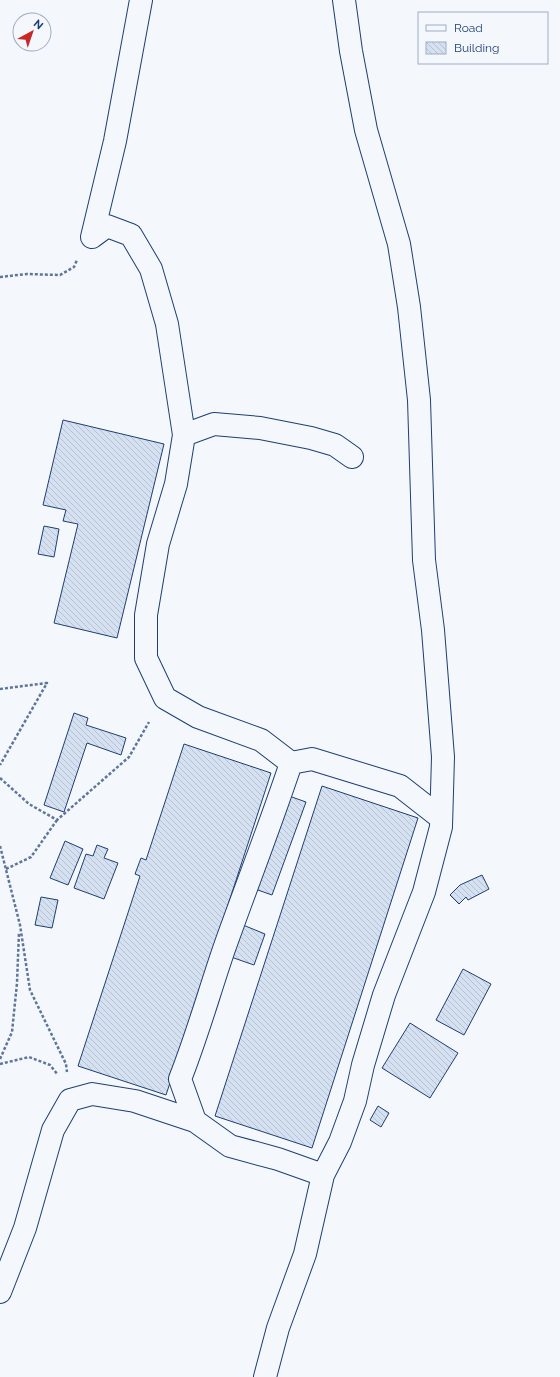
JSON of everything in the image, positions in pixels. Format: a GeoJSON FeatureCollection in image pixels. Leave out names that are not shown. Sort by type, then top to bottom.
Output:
{"type":"FeatureCollection","features":[{"type":"Feature","properties":{"kind":"lane"},"geometry":{"type":"LineString","coordinates":[[92,237],[114,141],[141,0]]}},
{"type":"Feature","properties":{"kind":"lane"},"geometry":{"type":"LineString","coordinates":[[265,1377],[278,1328],[305,1254],[323,1174],[340,1142],[355,1101],[363,1065],[384,995],[424,892],[441,818],[443,757],[433,630],[424,560],[419,400],[409,307],[399,244],[366,130],[351,51],[344,0]]}},
{"type":"Feature","properties":{"kind":"lane"},"geometry":{"type":"LineString","coordinates":[[92,237],[107,226],[131,235],[151,269],[167,324],[184,435],[176,484],[158,544],[146,615],[146,658],[165,698],[198,717],[260,740],[291,763],[312,759],[400,786],[441,818]]}},
{"type":"Feature","properties":{"kind":"lane"},"geometry":{"type":"LineString","coordinates":[[184,435],[214,424],[260,428],[312,438],[335,445],[352,457]]}},
{"type":"Feature","properties":{"kind":"lane"},"geometry":{"type":"LineString","coordinates":[[195,1121],[180,1079],[196,1039],[224,950],[272,820],[291,763]]}},
{"type":"Feature","properties":{"kind":"lane"},"geometry":{"type":"LineString","coordinates":[[0,1292],[25,1228],[53,1130],[70,1100],[92,1094],[135,1101],[195,1121],[230,1146],[278,1159],[323,1174]]}},
{"type":"Feature","properties":{"kind":"path"},"geometry":{"type":"LineString","coordinates":[[0,277],[27,274],[60,275],[74,266],[82,249],[92,237]]}},
{"type":"Feature","properties":{"kind":"path"},"geometry":{"type":"LineString","coordinates":[[0,689],[47,683],[0,765]]}},
{"type":"Feature","properties":{"kind":"path"},"geometry":{"type":"LineString","coordinates":[[6,869],[31,857],[57,820],[129,758],[165,698]]}},
{"type":"Feature","properties":{"kind":"path"},"geometry":{"type":"LineString","coordinates":[[0,778],[29,804],[57,820]]}},
{"type":"Feature","properties":{"kind":"path"},"geometry":{"type":"LineString","coordinates":[[0,846],[20,926],[30,990],[66,1064],[70,1100]]}},
{"type":"Feature","properties":{"kind":"path"},"geometry":{"type":"LineString","coordinates":[[0,1059],[12,1032],[17,983],[20,926]]}},
{"type":"Feature","properties":{"kind":"path"},"geometry":{"type":"LineString","coordinates":[[0,1064],[29,1057],[50,1065],[60,1078],[70,1100]]}},
{"type":"Feature","properties":{"kind":"building"},"geometry":{"type":"Polygon","coordinates":[[[63,420],[164,444],[117,638],[54,623],[78,524],[63,521],[66,510],[43,505],[63,420]]]}},
{"type":"Feature","properties":{"kind":"building"},"geometry":{"type":"Polygon","coordinates":[[[44,526],[59,529],[54,557],[38,554],[44,526]]]}},
{"type":"Feature","properties":{"kind":"building"},"geometry":{"type":"Polygon","coordinates":[[[74,713],[88,718],[86,725],[126,738],[121,755],[87,743],[64,812],[44,805],[74,713]]]}},
{"type":"Feature","properties":{"kind":"building"},"geometry":{"type":"Polygon","coordinates":[[[184,744],[271,773],[166,1095],[78,1066],[140,876],[135,874],[141,858],[146,860],[184,744]]]}},
{"type":"Feature","properties":{"kind":"building"},"geometry":{"type":"Polygon","coordinates":[[[322,786],[418,818],[312,1148],[215,1116],[322,786]]]}},
{"type":"Feature","properties":{"kind":"building"},"geometry":{"type":"Polygon","coordinates":[[[289,796],[306,802],[272,895],[255,889],[289,796]]]}},
{"type":"Feature","properties":{"kind":"building"},"geometry":{"type":"Polygon","coordinates":[[[65,841],[83,849],[68,885],[50,878],[65,841]]]}},
{"type":"Feature","properties":{"kind":"building"},"geometry":{"type":"Polygon","coordinates":[[[97,845],[108,849],[104,858],[118,863],[104,899],[74,888],[86,854],[93,856],[97,845]]]}},
{"type":"Feature","properties":{"kind":"building"},"geometry":{"type":"Polygon","coordinates":[[[482,875],[489,889],[468,900],[466,897],[459,904],[450,895],[460,885],[482,875]]]}},
{"type":"Feature","properties":{"kind":"building"},"geometry":{"type":"Polygon","coordinates":[[[41,897],[58,900],[52,928],[35,925],[41,897]]]}},
{"type":"Feature","properties":{"kind":"building"},"geometry":{"type":"Polygon","coordinates":[[[243,925],[265,934],[254,965],[231,957],[243,925]]]}},
{"type":"Feature","properties":{"kind":"building"},"geometry":{"type":"Polygon","coordinates":[[[463,969],[491,984],[464,1035],[436,1020],[463,969]]]}},
{"type":"Feature","properties":{"kind":"building"},"geometry":{"type":"Polygon","coordinates":[[[410,1023],[458,1053],[430,1098],[382,1068],[410,1023]]]}},
{"type":"Feature","properties":{"kind":"building"},"geometry":{"type":"Polygon","coordinates":[[[378,1106],[389,1113],[381,1127],[370,1120],[378,1106]]]}}]}
